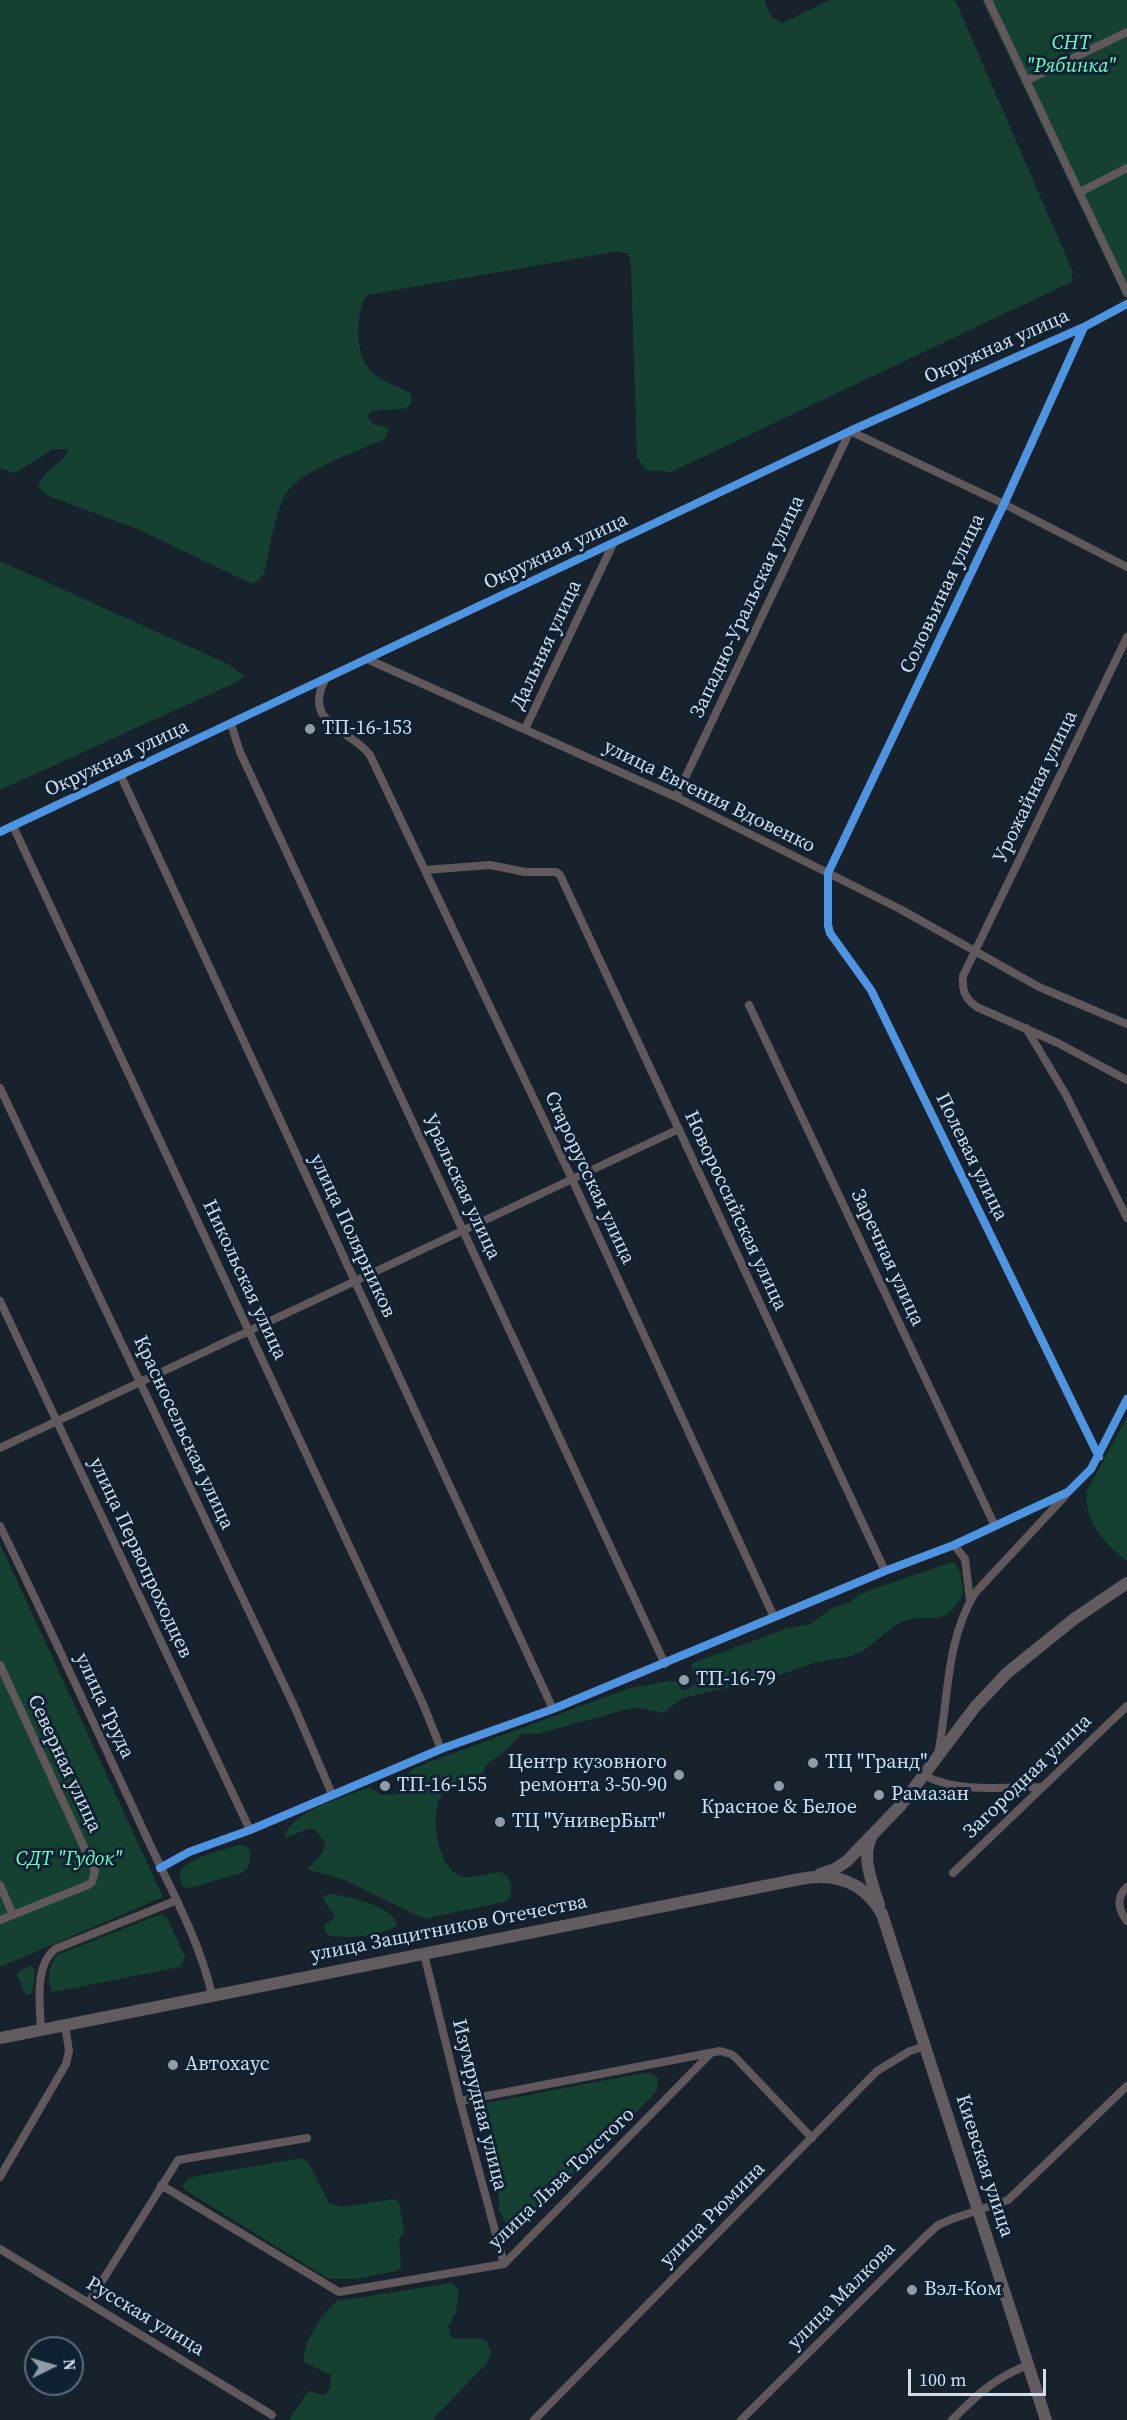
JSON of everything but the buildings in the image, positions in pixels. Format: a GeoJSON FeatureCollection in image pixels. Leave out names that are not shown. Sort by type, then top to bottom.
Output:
{"type":"FeatureCollection","features":[{"type":"Feature","properties":{"kind":"main road"},"geometry":{"type":"LineString","coordinates":[[815,1876],[835,1869],[847,1861],[910,1796],[975,1707],[1007,1673],[1074,1618],[1127,1583]]}},
{"type":"Feature","properties":{"kind":"main road","name":"Киевская улица"},"geometry":{"type":"LineString","coordinates":[[873,1834],[866,1850],[867,1859],[883,1918],[1046,2420]]}},
{"type":"Feature","properties":{"kind":"main road","name":"улица Защитников Отечества"},"geometry":{"type":"LineString","coordinates":[[0,2038],[815,1876],[831,1876],[852,1883],[871,1897],[883,1918]]}},
{"type":"Feature","properties":{"kind":"street"},"geometry":{"type":"LineString","coordinates":[[988,0],[1127,293]]}},
{"type":"Feature","properties":{"kind":"street"},"geometry":{"type":"LineString","coordinates":[[1026,81],[1127,32]]}},
{"type":"Feature","properties":{"kind":"street"},"geometry":{"type":"LineString","coordinates":[[1080,192],[1127,168]]}},
{"type":"Feature","properties":{"kind":"street","name":"Окружная улица"},"geometry":{"type":"LineString","coordinates":[[0,832],[850,431],[1084,327],[1127,303]]}},
{"type":"Feature","properties":{"kind":"street","name":"Соловьиная улица"},"geometry":{"type":"LineString","coordinates":[[828,873],[1004,504],[1084,327]]}},
{"type":"Feature","properties":{"kind":"street"},"geometry":{"type":"LineString","coordinates":[[850,431],[1004,504],[1127,567]]}},
{"type":"Feature","properties":{"kind":"street","name":"Западно-Уральская улица"},"geometry":{"type":"LineString","coordinates":[[676,797],[850,431]]}},
{"type":"Feature","properties":{"kind":"street","name":"Дальняя улица"},"geometry":{"type":"LineString","coordinates":[[525,729],[613,544]]}},
{"type":"Feature","properties":{"kind":"street","name":"Урожайная улица"},"geometry":{"type":"LineString","coordinates":[[1025,1027],[969,1002],[964,995],[963,976],[1127,638]]}},
{"type":"Feature","properties":{"kind":"street","name":"улица Евгения Вдовенко"},"geometry":{"type":"LineString","coordinates":[[367,659],[676,797],[900,909],[1039,987],[1127,1024]]}},
{"type":"Feature","properties":{"kind":"street","name":"Старорусская улица"},"geometry":{"type":"LineString","coordinates":[[326,678],[318,699],[324,717],[342,733],[363,746],[370,755],[572,1179],[774,1617]]}},
{"type":"Feature","properties":{"kind":"street","name":"Уральская улица"},"geometry":{"type":"LineString","coordinates":[[231,724],[240,752],[665,1664]]}},
{"type":"Feature","properties":{"kind":"street","name":"улица Полярников"},"geometry":{"type":"LineString","coordinates":[[121,776],[553,1709]]}},
{"type":"Feature","properties":{"kind":"street","name":"Никольская улица"},"geometry":{"type":"LineString","coordinates":[[13,826],[251,1331],[423,1704],[441,1749]]}},
{"type":"Feature","properties":{"kind":"street","name":"Новороссийская улица"},"geometry":{"type":"LineString","coordinates":[[425,870],[490,864],[525,872],[550,871],[560,875],[885,1571]]}},
{"type":"Feature","properties":{"kind":"street","name":"Полевая улица"},"geometry":{"type":"LineString","coordinates":[[828,873],[830,933],[871,990],[1098,1457]]}},
{"type":"Feature","properties":{"kind":"street","name":"Заречная улица"},"geometry":{"type":"LineString","coordinates":[[749,1005],[995,1526]]}},
{"type":"Feature","properties":{"kind":"street"},"geometry":{"type":"LineString","coordinates":[[1025,1027],[1127,1080]]}},
{"type":"Feature","properties":{"kind":"street"},"geometry":{"type":"LineString","coordinates":[[1025,1027],[1066,1095],[1127,1218]]}},
{"type":"Feature","properties":{"kind":"street","name":"Красносельская улица"},"geometry":{"type":"LineString","coordinates":[[0,1088],[295,1708],[332,1794]]}},
{"type":"Feature","properties":{"kind":"street"},"geometry":{"type":"LineString","coordinates":[[0,1448],[679,1129]]}},
{"type":"Feature","properties":{"kind":"street","name":"улица Первопроходцев"},"geometry":{"type":"LineString","coordinates":[[0,1301],[250,1830]]}},
{"type":"Feature","properties":{"kind":"street"},"geometry":{"type":"LineString","coordinates":[[938,1757],[958,1626],[970,1600],[1018,1544],[1087,1474],[1127,1399]]}},
{"type":"Feature","properties":{"kind":"street"},"geometry":{"type":"LineString","coordinates":[[160,1868],[189,1852],[250,1830],[441,1749],[553,1709],[885,1571],[954,1545],[1068,1492]]}},
{"type":"Feature","properties":{"kind":"street","name":"улица Труда"},"geometry":{"type":"LineString","coordinates":[[0,1526],[75,1681],[175,1901],[207,1973],[212,1995]]}},
{"type":"Feature","properties":{"kind":"street"},"geometry":{"type":"LineString","coordinates":[[954,1545],[965,1559],[970,1600]]}},
{"type":"Feature","properties":{"kind":"street","name":"Северная улица"},"geometry":{"type":"LineString","coordinates":[[0,1665],[94,1866],[95,1876],[88,1885],[13,1915]]}},
{"type":"Feature","properties":{"kind":"street","name":"Загородная улица"},"geometry":{"type":"LineString","coordinates":[[953,1873],[1127,1706]]}},
{"type":"Feature","properties":{"kind":"street"},"geometry":{"type":"LineString","coordinates":[[925,1776],[936,1781],[959,1785],[1042,1787]]}},
{"type":"Feature","properties":{"kind":"street"},"geometry":{"type":"LineString","coordinates":[[0,1885],[13,1915],[0,1920]]}},
{"type":"Feature","properties":{"kind":"street"},"geometry":{"type":"LineString","coordinates":[[1127,1887],[1122,1892],[1119,1904],[1120,1911],[1127,1921]]}},
{"type":"Feature","properties":{"kind":"street"},"geometry":{"type":"LineString","coordinates":[[41,2030],[41,1981],[43,1965],[48,1955],[55,1950],[175,1901]]}},
{"type":"Feature","properties":{"kind":"street","name":"Изумрудная улица"},"geometry":{"type":"LineString","coordinates":[[424,1954],[460,2101],[504,2264]]}},
{"type":"Feature","properties":{"kind":"street"},"geometry":{"type":"LineString","coordinates":[[0,2177],[66,2064],[69,2041],[65,2025]]}},
{"type":"Feature","properties":{"kind":"street","name":"улица Рюмина"},"geometry":{"type":"LineString","coordinates":[[534,2420],[877,2071],[910,2051],[925,2046]]}},
{"type":"Feature","properties":{"kind":"street"},"geometry":{"type":"LineString","coordinates":[[460,2101],[726,2052],[736,2058],[812,2138]]}},
{"type":"Feature","properties":{"kind":"street","name":"улица Льва Толстого"},"geometry":{"type":"LineString","coordinates":[[161,2185],[339,2292],[504,2264],[711,2053]]}},
{"type":"Feature","properties":{"kind":"street","name":"улица Малкова"},"geometry":{"type":"LineString","coordinates":[[741,2420],[938,2225],[998,2204],[1017,2193],[1127,2086]]}},
{"type":"Feature","properties":{"kind":"street"},"geometry":{"type":"LineString","coordinates":[[89,2302],[174,2163],[185,2157],[307,2138]]}},
{"type":"Feature","properties":{"kind":"street","name":"Русская улица"},"geometry":{"type":"LineString","coordinates":[[0,2249],[272,2415]]}},
{"type":"Feature","properties":{"kind":"street"},"geometry":{"type":"LineString","coordinates":[[952,2420],[981,2390],[1000,2377],[1028,2365]]}},
{"type":"Feature","properties":{"kind":"green space"},"geometry":{"type":"Polygon","coordinates":[[[0,0],[764,0],[771,17],[783,23],[830,0],[955,0],[1073,272],[1071,282],[671,472],[646,470],[637,457],[631,265],[628,254],[620,251],[367,295],[358,325],[363,358],[375,375],[410,393],[412,399],[410,406],[404,409],[371,411],[368,416],[373,424],[389,428],[385,439],[319,468],[295,483],[279,508],[264,575],[252,584],[135,528],[48,496],[38,487],[40,481],[66,455],[69,449],[53,449],[15,473],[0,468],[0,0]]]}},
{"type":"Feature","properties":{"kind":"green space","name":"СНТ \"Рябинка\""},"geometry":{"type":"Polygon","coordinates":[[[982,0],[1127,0],[1127,294],[1123,295],[982,0]]]}},
{"type":"Feature","properties":{"kind":"green space"},"geometry":{"type":"Polygon","coordinates":[[[0,561],[230,665],[244,676],[239,681],[0,790],[0,561]]]}},
{"type":"Feature","properties":{"kind":"green space"},"geometry":{"type":"Polygon","coordinates":[[[1127,1417],[1127,1561],[1097,1531],[1088,1512],[1087,1491],[1127,1417]]]}},
{"type":"Feature","properties":{"kind":"green space","name":"СДТ \"Гудок\""},"geometry":{"type":"Polygon","coordinates":[[[0,1544],[163,1897],[0,1967],[0,1544]]]}},
{"type":"Feature","properties":{"kind":"green space"},"geometry":{"type":"Polygon","coordinates":[[[952,1562],[956,1564],[961,1575],[963,1594],[955,1607],[946,1615],[903,1621],[862,1652],[813,1663],[774,1677],[683,1698],[663,1713],[640,1708],[628,1709],[537,1734],[520,1735],[504,1752],[487,1764],[481,1779],[446,1791],[440,1798],[436,1820],[443,1857],[449,1867],[460,1876],[471,1877],[501,1872],[505,1874],[512,1888],[507,1901],[428,1918],[420,1917],[344,1880],[307,1869],[322,1854],[325,1845],[316,1831],[308,1829],[285,1837],[296,1820],[319,1807],[371,1788],[381,1795],[402,1794],[407,1788],[405,1776],[414,1768],[630,1688],[670,1681],[676,1682],[682,1690],[686,1690],[697,1683],[691,1665],[695,1662],[786,1629],[810,1624],[832,1608],[849,1603],[870,1590],[952,1562]]]}},
{"type":"Feature","properties":{"kind":"green space"},"geometry":{"type":"Polygon","coordinates":[[[240,1845],[247,1847],[251,1852],[248,1867],[242,1873],[190,1888],[182,1886],[179,1873],[190,1863],[206,1855],[240,1845]]]}},
{"type":"Feature","properties":{"kind":"green space"},"geometry":{"type":"Polygon","coordinates":[[[330,1894],[369,1903],[388,1913],[397,1925],[382,1932],[361,1936],[331,1936],[325,1933],[325,1924],[335,1918],[323,1899],[324,1896],[330,1894]]]}},
{"type":"Feature","properties":{"kind":"green space"},"geometry":{"type":"Polygon","coordinates":[[[161,1914],[166,1916],[185,1957],[180,1967],[53,1992],[49,1973],[57,1955],[161,1914]]]}},
{"type":"Feature","properties":{"kind":"green space"},"geometry":{"type":"Polygon","coordinates":[[[29,1966],[33,1967],[34,1980],[31,1994],[26,1995],[17,1975],[19,1971],[29,1966]]]}},
{"type":"Feature","properties":{"kind":"green space"},"geometry":{"type":"Polygon","coordinates":[[[651,2073],[658,2078],[657,2090],[652,2096],[518,2230],[509,2229],[499,2210],[498,2175],[484,2161],[484,2155],[493,2145],[494,2137],[478,2119],[475,2111],[476,2105],[651,2073]]]}},
{"type":"Feature","properties":{"kind":"green space"},"geometry":{"type":"Polygon","coordinates":[[[302,2158],[308,2162],[329,2203],[342,2207],[394,2199],[399,2202],[404,2231],[399,2238],[401,2268],[397,2271],[356,2279],[329,2279],[185,2190],[183,2186],[187,2179],[201,2175],[302,2158]]]}},
{"type":"Feature","properties":{"kind":"green space"},"geometry":{"type":"Polygon","coordinates":[[[452,2283],[459,2290],[456,2313],[448,2326],[451,2337],[483,2340],[487,2342],[491,2353],[486,2364],[434,2418],[436,2420],[289,2420],[308,2391],[324,2395],[330,2389],[331,2375],[304,2362],[304,2355],[314,2328],[331,2306],[337,2301],[452,2283]]]}},
{"type":"Feature","properties":{"kind":"cycle path"},"geometry":{"type":"LineString","coordinates":[[0,832],[850,431],[1084,327],[1127,304]]}},
{"type":"Feature","properties":{"kind":"cycle path"},"geometry":{"type":"LineString","coordinates":[[1084,327],[1004,504],[828,873],[828,925],[830,933],[871,990],[1099,1457]]}},
{"type":"Feature","properties":{"kind":"cycle path"},"geometry":{"type":"LineString","coordinates":[[160,1868],[189,1852],[250,1830],[441,1749],[553,1709],[885,1571],[954,1545],[1068,1492],[1091,1469],[1127,1399]]}},
{"type":"Feature","properties":{"kind":"place","name":"ТП-16-153"},"geometry":{"type":"Point","coordinates":[310,729]}},
{"type":"Feature","properties":{"kind":"place","name":"ТП-16-79"},"geometry":{"type":"Point","coordinates":[684,1680]}},
{"type":"Feature","properties":{"kind":"place","name":"ТЦ \"Гранд\""},"geometry":{"type":"Point","coordinates":[813,1763]}},
{"type":"Feature","properties":{"kind":"place","name":"Центр кузовного ремонта 3-50-90"},"geometry":{"type":"Point","coordinates":[679,1775]}},
{"type":"Feature","properties":{"kind":"place","name":"ТП-16-155"},"geometry":{"type":"Point","coordinates":[385,1786]}},
{"type":"Feature","properties":{"kind":"place","name":"Красное & Белое"},"geometry":{"type":"Point","coordinates":[779,1786]}},
{"type":"Feature","properties":{"kind":"place","name":"Рамазан"},"geometry":{"type":"Point","coordinates":[879,1795]}},
{"type":"Feature","properties":{"kind":"place","name":"ТЦ \"УниверБыт\""},"geometry":{"type":"Point","coordinates":[500,1822]}},
{"type":"Feature","properties":{"kind":"place","name":"Автохаус"},"geometry":{"type":"Point","coordinates":[173,2065]}},
{"type":"Feature","properties":{"kind":"place","name":"Вэл-Ком"},"geometry":{"type":"Point","coordinates":[912,2290]}}]}
